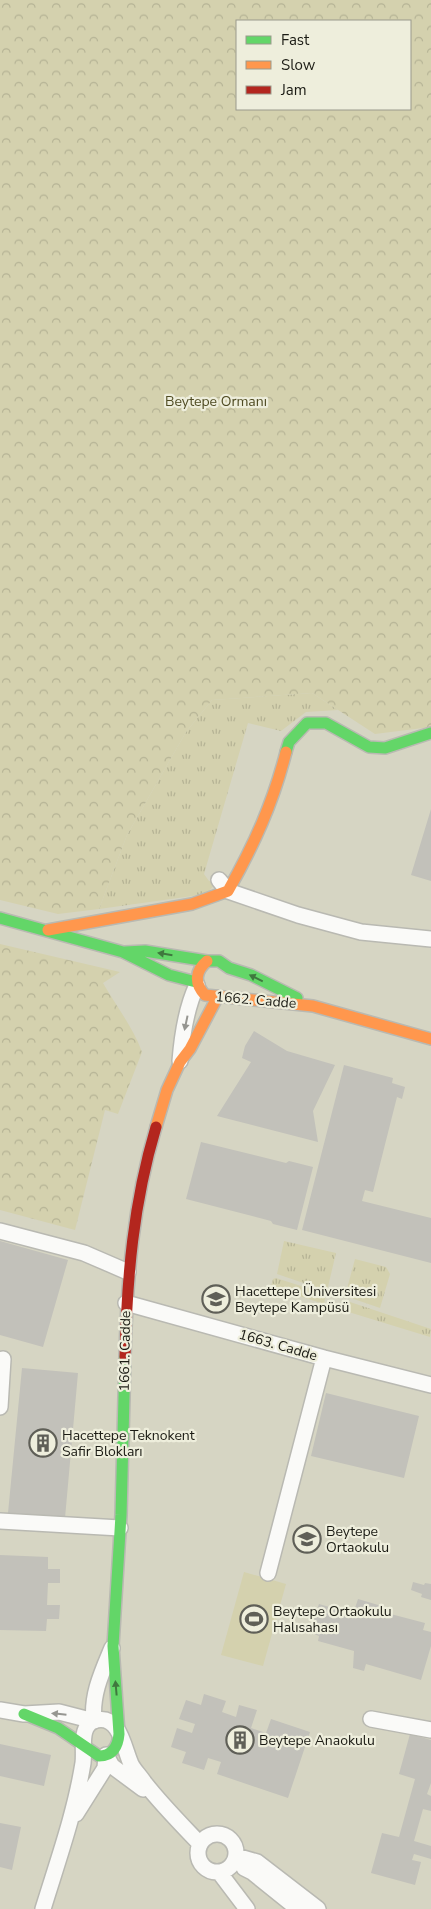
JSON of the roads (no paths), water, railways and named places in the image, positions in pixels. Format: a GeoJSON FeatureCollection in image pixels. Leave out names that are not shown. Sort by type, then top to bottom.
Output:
{"type":"FeatureCollection","features":[{"type":"Feature","properties":{"kind":"street"},"geometry":{"type":"LineString","coordinates":[[48,930],[192,904],[223,885],[252,849],[278,785],[289,742],[307,723],[326,723],[369,747],[385,748],[431,733]]}},
{"type":"Feature","properties":{"kind":"street"},"geometry":{"type":"LineString","coordinates":[[223,885],[298,915],[361,932],[431,940]]}},
{"type":"Feature","properties":{"kind":"street","name":"1662. Cadde"},"geometry":{"type":"LineString","coordinates":[[0,918],[123,952],[169,975],[197,984],[205,995],[313,1006],[431,1039]]}},
{"type":"Feature","properties":{"kind":"street","name":"1662. Cadde"},"geometry":{"type":"LineString","coordinates":[[123,952],[145,951],[207,961],[220,961],[231,978],[251,975],[313,1006]]}},
{"type":"Feature","properties":{"kind":"street"},"geometry":{"type":"LineString","coordinates":[[197,984],[198,970],[207,961]]}},
{"type":"Feature","properties":{"kind":"street"},"geometry":{"type":"LineString","coordinates":[[218,996],[224,994],[231,978]]}},
{"type":"Feature","properties":{"kind":"street","name":"1661. Cadde"},"geometry":{"type":"LineString","coordinates":[[180,1062],[181,1046],[191,998],[197,984]]}},
{"type":"Feature","properties":{"kind":"street","name":"1661. Cadde"},"geometry":{"type":"LineString","coordinates":[[71,1821],[105,1768],[106,1755],[111,1753],[118,1744],[119,1734],[117,1729],[117,1703],[112,1646],[120,1528],[126,1303],[130,1253],[144,1167],[167,1090],[180,1062],[190,1049],[218,996]]}},
{"type":"Feature","properties":{"kind":"street"},"geometry":{"type":"LineString","coordinates":[[0,1231],[84,1252],[128,1272]]}},
{"type":"Feature","properties":{"kind":"street","name":"1663. Cadde"},"geometry":{"type":"LineString","coordinates":[[126,1303],[324,1358],[431,1385]]}},
{"type":"Feature","properties":{"kind":"street"},"geometry":{"type":"LineString","coordinates":[[268,1572],[324,1358]]}},
{"type":"Feature","properties":{"kind":"street"},"geometry":{"type":"LineString","coordinates":[[0,1408],[3,1359]]}},
{"type":"Feature","properties":{"kind":"street"},"geometry":{"type":"LineString","coordinates":[[0,1521],[120,1528]]}},
{"type":"Feature","properties":{"kind":"street","name":"1661. Cadde"},"geometry":{"type":"LineString","coordinates":[[43,1909],[71,1821],[85,1745],[84,1734],[94,1721],[92,1708],[112,1646]]}},
{"type":"Feature","properties":{"kind":"street"},"geometry":{"type":"LineString","coordinates":[[0,1710],[24,1714],[59,1712],[94,1721],[104,1720],[110,1722],[117,1729],[131,1766],[160,1802],[200,1844]]}},
{"type":"Feature","properties":{"kind":"street"},"geometry":{"type":"LineString","coordinates":[[24,1714],[62,1731],[85,1745],[96,1755],[106,1755],[112,1766],[160,1802]]}},
{"type":"Feature","properties":{"kind":"street"},"geometry":{"type":"LineString","coordinates":[[371,1718],[431,1730]]}},
{"type":"Feature","properties":{"kind":"street"},"geometry":{"type":"LineString","coordinates":[[222,1834],[232,1841],[236,1850],[235,1860],[227,1870],[219,1872],[207,1870],[198,1855],[200,1844],[210,1836],[222,1834]]}},
{"type":"Feature","properties":{"kind":"street"},"geometry":{"type":"LineString","coordinates":[[235,1860],[298,1909]]}},
{"type":"Feature","properties":{"kind":"street"},"geometry":{"type":"LineString","coordinates":[[235,1860],[257,1862],[318,1909]]}},
{"type":"Feature","properties":{"kind":"street"},"geometry":{"type":"LineString","coordinates":[[219,1872],[247,1909]]}},
{"type":"Feature","properties":{"kind":"place","name":"Hacettepe Üniversitesi Beytepe Kampüsü"},"geometry":{"type":"Point","coordinates":[216,1299]}},
{"type":"Feature","properties":{"kind":"place","name":"Hacettepe Teknokent Safir Blokları"},"geometry":{"type":"Point","coordinates":[43,1443]}},
{"type":"Feature","properties":{"kind":"place","name":"Beytepe Ortaokulu"},"geometry":{"type":"Point","coordinates":[307,1539]}},
{"type":"Feature","properties":{"kind":"place","name":"Beytepe Ortaokulu Halısahası"},"geometry":{"type":"Point","coordinates":[254,1619]}},
{"type":"Feature","properties":{"kind":"place","name":"Beytepe Anaokulu"},"geometry":{"type":"Point","coordinates":[240,1740]}},
{"type":"Feature","properties":{"kind":"park label","name":"Beytepe Ormanı"},"geometry":{"type":"Point","coordinates":[216,401]}}]}
